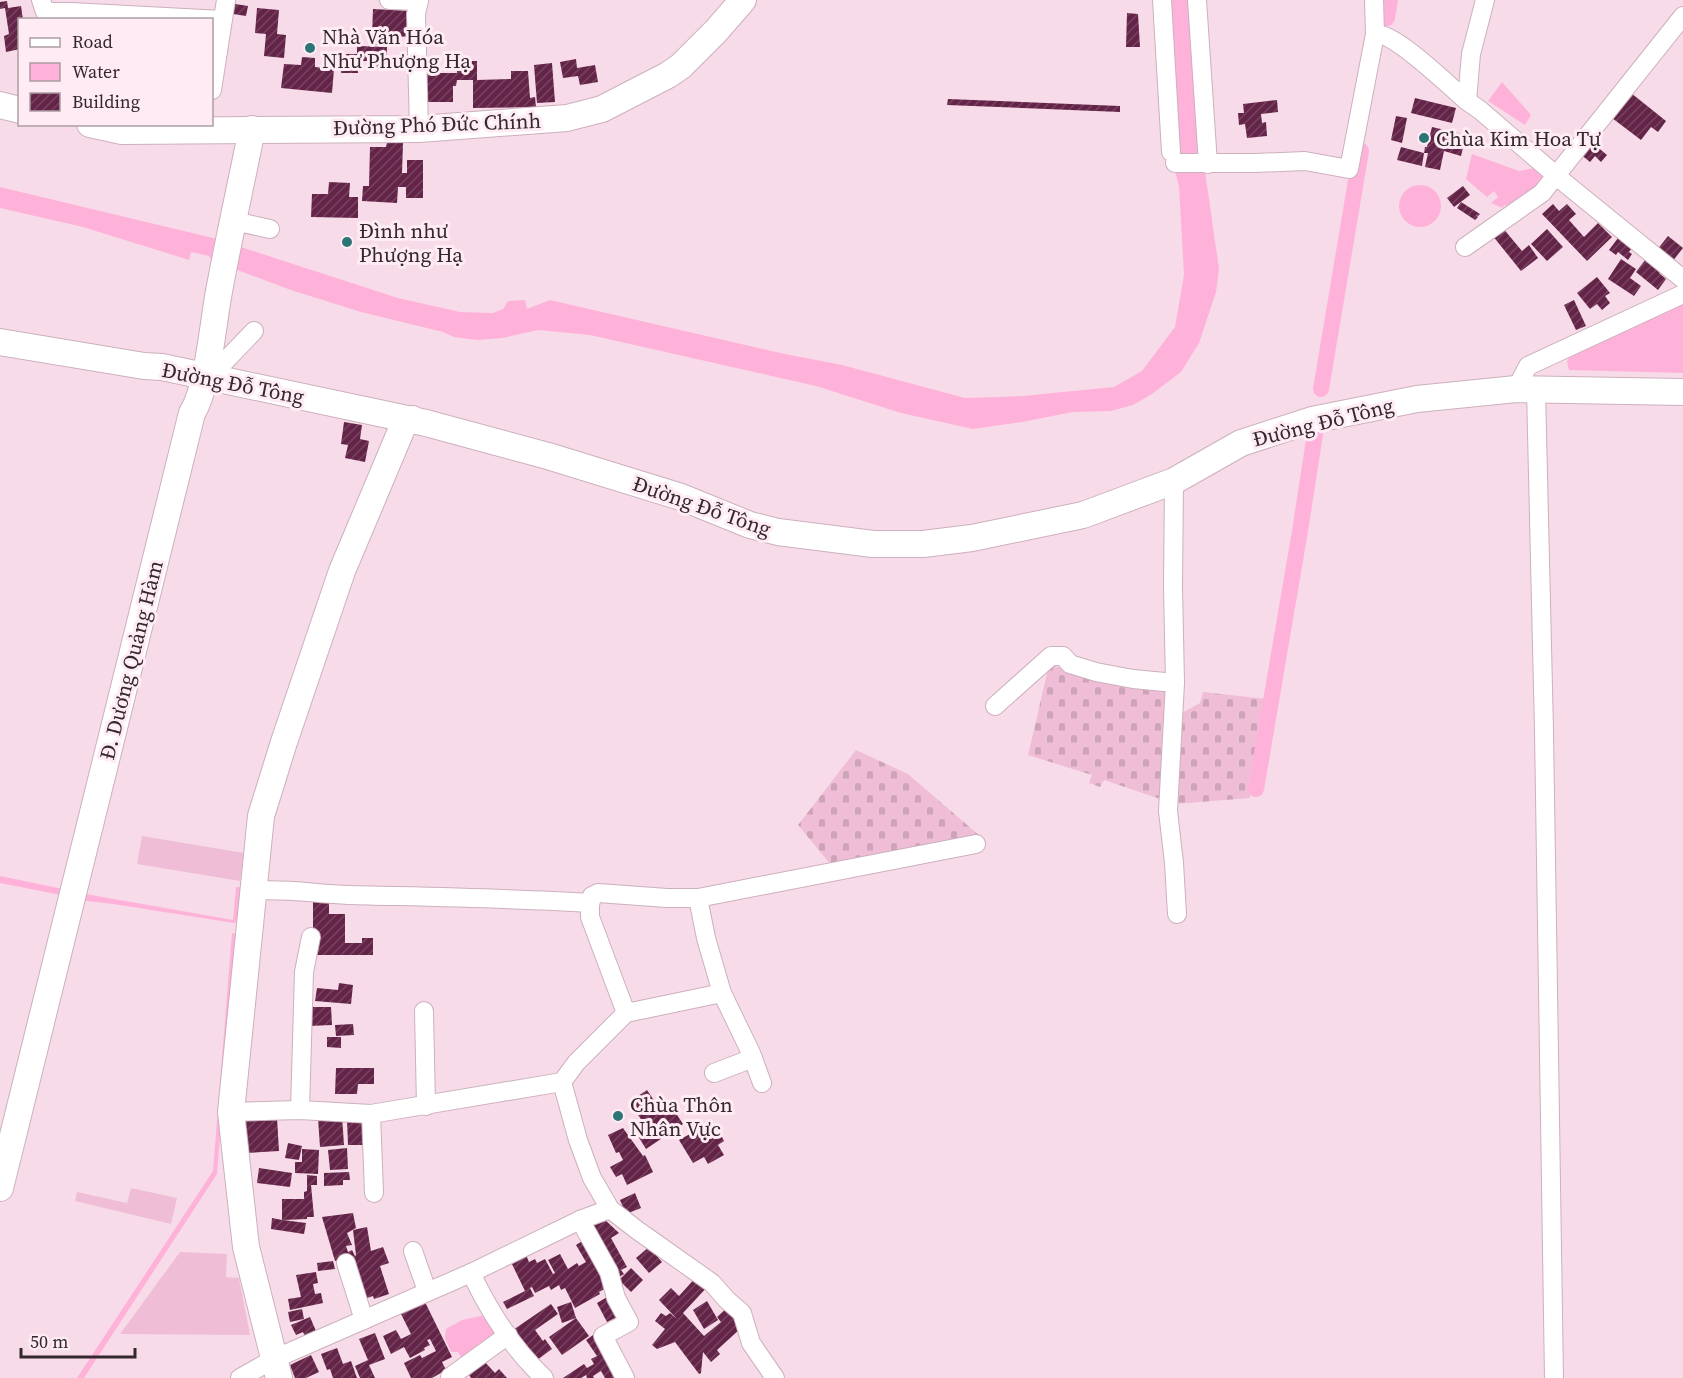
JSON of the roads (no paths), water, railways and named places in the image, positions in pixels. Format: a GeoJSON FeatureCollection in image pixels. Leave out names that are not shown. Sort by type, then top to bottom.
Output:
{"type":"FeatureCollection","features":[{"type":"Feature","properties":{"kind":"main road","name":"Đường Phó Đức Chính"},"geometry":{"type":"LineString","coordinates":[[99,126],[122,131],[206,128],[419,129],[567,118],[602,109],[681,66],[733,3]]}},
{"type":"Feature","properties":{"kind":"main road"},"geometry":{"type":"LineString","coordinates":[[0,105],[18,110]]}},
{"type":"Feature","properties":{"kind":"main road","name":"Đ. Dương Quảng Hàm"},"geometry":{"type":"LineString","coordinates":[[0,1188],[192,413],[206,377],[222,277],[252,129]]}},
{"type":"Feature","properties":{"kind":"main road","name":"Đường Đỗ Tông"},"geometry":{"type":"LineString","coordinates":[[0,342],[162,367],[412,419],[548,456],[681,498],[750,525],[807,537],[873,544],[922,544],[972,538],[1083,515],[1174,481],[1241,442],[1312,420],[1418,399],[1526,390],[1683,392]]}},
{"type":"Feature","properties":{"kind":"main road"},"geometry":{"type":"LineString","coordinates":[[276,1369],[246,1247],[231,1112],[261,816],[287,731],[342,571],[403,426],[412,419]]}},
{"type":"Feature","properties":{"kind":"street"},"geometry":{"type":"LineString","coordinates":[[40,0],[45,12],[52,14],[71,12],[184,18]]}},
{"type":"Feature","properties":{"kind":"street"},"geometry":{"type":"LineString","coordinates":[[213,83],[226,0]]}},
{"type":"Feature","properties":{"kind":"street"},"geometry":{"type":"LineString","coordinates":[[389,0],[419,1],[416,14],[419,129]]}},
{"type":"Feature","properties":{"kind":"street"},"geometry":{"type":"LineString","coordinates":[[1162,0],[1173,157],[1207,164],[1305,161],[1347,177],[1375,34],[1374,0]]}},
{"type":"Feature","properties":{"kind":"street"},"geometry":{"type":"LineString","coordinates":[[1197,0],[1207,164]]}},
{"type":"Feature","properties":{"kind":"street"},"geometry":{"type":"LineString","coordinates":[[1467,101],[1471,54],[1485,0]]}},
{"type":"Feature","properties":{"kind":"street"},"geometry":{"type":"LineString","coordinates":[[1465,247],[1535,199],[1557,175],[1683,16]]}},
{"type":"Feature","properties":{"kind":"street"},"geometry":{"type":"LineString","coordinates":[[213,20],[222,20]]}},
{"type":"Feature","properties":{"kind":"street"},"geometry":{"type":"LineString","coordinates":[[1375,34],[1382,33],[1407,48],[1467,101],[1683,279]]}},
{"type":"Feature","properties":{"kind":"street"},"geometry":{"type":"LineString","coordinates":[[234,224],[270,229]]}},
{"type":"Feature","properties":{"kind":"street"},"geometry":{"type":"LineString","coordinates":[[1554,1378],[1544,742],[1526,390],[1528,366],[1683,294]]}},
{"type":"Feature","properties":{"kind":"street"},"geometry":{"type":"LineString","coordinates":[[206,377],[254,331]]}},
{"type":"Feature","properties":{"kind":"street"},"geometry":{"type":"LineString","coordinates":[[1174,481],[1175,683],[1168,811],[1177,914]]}},
{"type":"Feature","properties":{"kind":"street"},"geometry":{"type":"LineString","coordinates":[[995,706],[1060,650],[1070,664],[1096,672],[1133,679],[1175,683]]}},
{"type":"Feature","properties":{"kind":"street"},"geometry":{"type":"LineString","coordinates":[[626,1013],[590,917],[592,896],[598,893],[698,898],[976,844]]}},
{"type":"Feature","properties":{"kind":"street"},"geometry":{"type":"LineString","coordinates":[[252,891],[268,890],[328,895],[504,898],[590,903]]}},
{"type":"Feature","properties":{"kind":"street"},"geometry":{"type":"LineString","coordinates":[[698,898],[706,938],[722,993],[753,1058],[762,1083]]}},
{"type":"Feature","properties":{"kind":"street"},"geometry":{"type":"LineString","coordinates":[[300,1110],[304,972],[310,937]]}},
{"type":"Feature","properties":{"kind":"street"},"geometry":{"type":"LineString","coordinates":[[231,1112],[300,1110],[371,1114],[562,1082],[576,1063],[626,1013],[722,993]]}},
{"type":"Feature","properties":{"kind":"street"},"geometry":{"type":"LineString","coordinates":[[424,1011],[426,1106]]}},
{"type":"Feature","properties":{"kind":"street"},"geometry":{"type":"LineString","coordinates":[[714,1073],[753,1058]]}},
{"type":"Feature","properties":{"kind":"street"},"geometry":{"type":"LineString","coordinates":[[562,1082],[578,1140],[592,1178],[610,1209],[712,1283],[742,1313],[752,1343],[775,1378]]}},
{"type":"Feature","properties":{"kind":"street"},"geometry":{"type":"LineString","coordinates":[[371,1114],[374,1193]]}},
{"type":"Feature","properties":{"kind":"street"},"geometry":{"type":"LineString","coordinates":[[240,1378],[276,1369],[364,1320],[471,1273],[580,1220],[610,1209]]}},
{"type":"Feature","properties":{"kind":"street"},"geometry":{"type":"LineString","coordinates":[[580,1220],[609,1272],[616,1298],[629,1322],[603,1336],[626,1378]]}},
{"type":"Feature","properties":{"kind":"street"},"geometry":{"type":"LineString","coordinates":[[413,1251],[427,1291]]}},
{"type":"Feature","properties":{"kind":"street"},"geometry":{"type":"LineString","coordinates":[[346,1263],[364,1320]]}},
{"type":"Feature","properties":{"kind":"street"},"geometry":{"type":"LineString","coordinates":[[471,1273],[485,1302],[532,1366],[544,1378]]}},
{"type":"Feature","properties":{"kind":"street"},"geometry":{"type":"LineString","coordinates":[[451,1378],[508,1335]]}},
{"type":"Feature","properties":{"kind":"water"},"geometry":{"type":"Polygon","coordinates":[[[1167,0],[1199,0],[1205,171],[1219,269],[1216,292],[1199,343],[1181,372],[1133,405],[1111,411],[1073,412],[973,429],[901,413],[816,386],[590,335],[538,330],[503,338],[477,340],[454,337],[443,332],[361,312],[232,268],[214,265],[209,256],[191,252],[189,260],[83,227],[0,208],[0,187],[213,238],[398,298],[460,312],[493,313],[503,309],[508,301],[525,300],[527,309],[550,300],[842,365],[965,398],[1023,396],[1114,387],[1142,371],[1175,327],[1184,275],[1179,186],[1175,171],[1167,0]]]}},
{"type":"Feature","properties":{"kind":"water"},"geometry":{"type":"Polygon","coordinates":[[[1502,82],[1531,115],[1525,125],[1488,101],[1502,82]]]}},
{"type":"Feature","properties":{"kind":"water"},"geometry":{"type":"Polygon","coordinates":[[[1472,154],[1519,171],[1535,168],[1548,182],[1508,207],[1504,205],[1503,208],[1491,203],[1498,197],[1494,191],[1487,197],[1466,179],[1472,154]]]}},
{"type":"Feature","properties":{"kind":"water"},"geometry":{"type":"Polygon","coordinates":[[[1420,185],[1435,191],[1441,206],[1435,221],[1420,227],[1405,221],[1399,206],[1405,191],[1420,185]]]}},
{"type":"Feature","properties":{"kind":"water"},"geometry":{"type":"Polygon","coordinates":[[[1683,301],[1683,373],[1569,370],[1567,362],[1570,352],[1683,301]]]}},
{"type":"Feature","properties":{"kind":"water"},"geometry":{"type":"Polygon","coordinates":[[[0,876],[63,889],[61,895],[0,883],[0,876]]]}},
{"type":"Feature","properties":{"kind":"water"},"geometry":{"type":"Polygon","coordinates":[[[236,887],[241,887],[237,921],[234,923],[78,900],[80,893],[233,920],[236,887]]]}},
{"type":"Feature","properties":{"kind":"water"},"geometry":{"type":"Polygon","coordinates":[[[232,933],[236,934],[217,1174],[84,1378],[77,1378],[213,1171],[232,933]]]}},
{"type":"Feature","properties":{"kind":"water"},"geometry":{"type":"Polygon","coordinates":[[[485,1315],[496,1332],[461,1357],[458,1352],[451,1352],[445,1338],[446,1329],[462,1320],[485,1315]]]}},
{"type":"Feature","properties":{"kind":"waterway"},"geometry":{"type":"LineString","coordinates":[[1387,18],[1390,0]]}},
{"type":"Feature","properties":{"kind":"waterway"},"geometry":{"type":"LineString","coordinates":[[1321,389],[1361,151]]}},
{"type":"Feature","properties":{"kind":"waterway"},"geometry":{"type":"LineString","coordinates":[[1256,789],[1315,434]]}},
{"type":"Feature","properties":{"kind":"place","name":"Nhà Văn Hóa Như Phượng Hạ"},"geometry":{"type":"Point","coordinates":[310,48]}},
{"type":"Feature","properties":{"kind":"place","name":"Chùa Kim Hoa Tự"},"geometry":{"type":"Point","coordinates":[1424,138]}},
{"type":"Feature","properties":{"kind":"place","name":"Đình như Phượng Hạ"},"geometry":{"type":"Point","coordinates":[347,242]}},
{"type":"Feature","properties":{"kind":"place","name":"Chùa Thôn Nhân Vực"},"geometry":{"type":"Point","coordinates":[618,1116]}}]}
